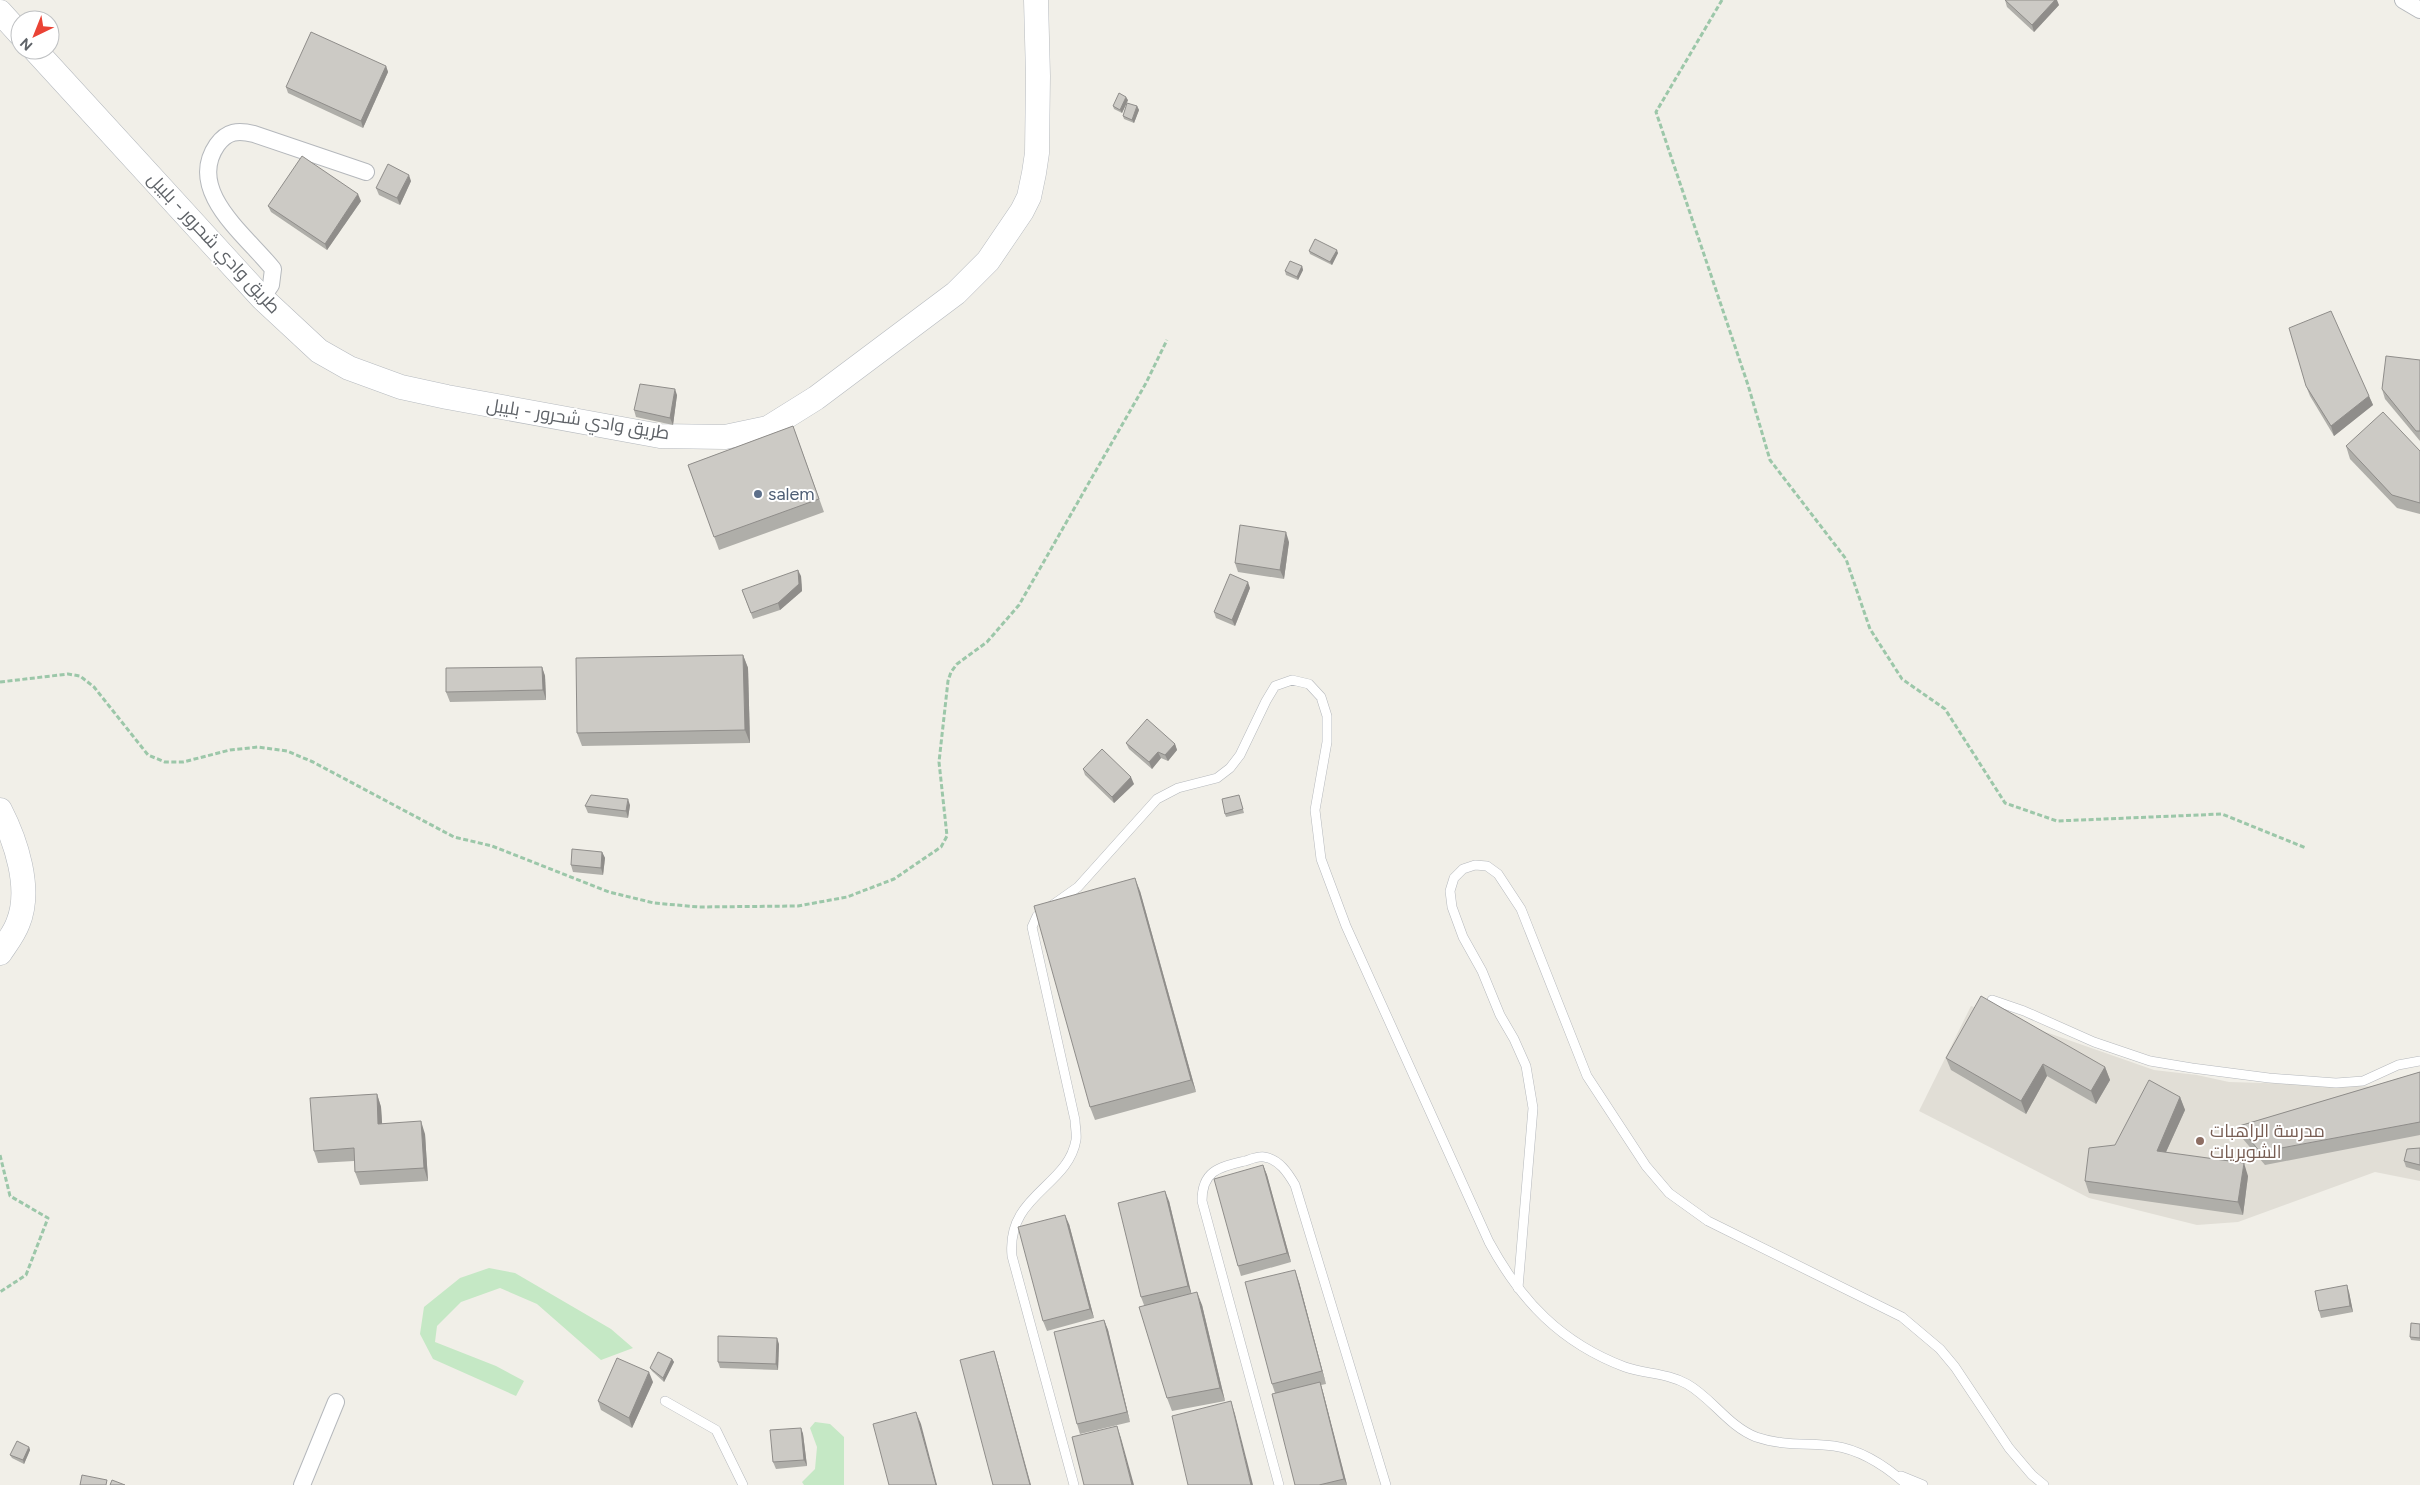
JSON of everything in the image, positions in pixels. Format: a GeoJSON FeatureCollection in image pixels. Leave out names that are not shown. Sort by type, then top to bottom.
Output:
{"type":"FeatureCollection","features":[{"type":"Feature","properties":{"kind":"street","name":"طريق وادي شحرور - بليبل"},"geometry":{"type":"LineString","coordinates":[[44,60],[262,298],[319,351],[349,368],[401,387],[447,397],[660,436],[725,437],[768,428],[824,392],[956,293],[988,261],[1022,211],[1029,197],[1037,153],[1038,76],[1036,0]]}},
{"type":"Feature","properties":{"kind":"street"},"geometry":{"type":"LineString","coordinates":[[2403,0],[2420,10]]}},
{"type":"Feature","properties":{"kind":"street"},"geometry":{"type":"LineString","coordinates":[[0,12],[10,23]]}},
{"type":"Feature","properties":{"kind":"street"},"geometry":{"type":"LineString","coordinates":[[262,298],[271,285],[273,269],[222,210],[211,192],[207,179],[210,162],[220,142],[228,134],[238,130],[366,172]]}},
{"type":"Feature","properties":{"kind":"street"},"geometry":{"type":"LineString","coordinates":[[0,810],[11,831],[19,858],[22,897],[18,922],[0,953]]}},
{"type":"Feature","properties":{"kind":"street"},"geometry":{"type":"LineString","coordinates":[[302,1485],[336,1402]]}},
{"type":"Feature","properties":{"kind":"lane"},"geometry":{"type":"LineString","coordinates":[[1074,1485],[1012,1256],[1011,1240],[1016,1222],[1026,1205],[1070,1156],[1076,1139],[1075,1120],[1032,927],[1037,916],[1078,887],[1157,799],[1178,788],[1217,778],[1230,768],[1240,755],[1266,701],[1276,686],[1292,680],[1309,684],[1321,697],[1327,716],[1327,742],[1315,810],[1321,859],[1346,926],[1489,1242],[1502,1266],[1518,1288],[1541,1316],[1567,1337],[1596,1354],[1627,1368],[1668,1376],[1686,1383],[1701,1393],[1732,1423],[1754,1436],[1778,1444],[1835,1446],[1866,1456],[1893,1473],[1907,1485]]}},
{"type":"Feature","properties":{"kind":"lane"},"geometry":{"type":"LineString","coordinates":[[1518,1288],[1533,1108],[1526,1066],[1514,1039],[1500,1015],[1482,970],[1462,937],[1452,908],[1450,891],[1454,878],[1463,869],[1475,865],[1488,866],[1498,874],[1520,909],[1588,1076],[1646,1166],[1669,1193],[1708,1221],[1902,1317],[1940,1349],[1955,1367],[2009,1448],[2032,1475],[2044,1485]]}},
{"type":"Feature","properties":{"kind":"lane"},"geometry":{"type":"LineString","coordinates":[[1992,1000],[2024,1011],[2094,1042],[2150,1061],[2230,1073],[2336,1083],[2363,1081],[2398,1065],[2420,1060]]}},
{"type":"Feature","properties":{"kind":"lane"},"geometry":{"type":"LineString","coordinates":[[1279,1485],[1202,1201],[1202,1190],[1206,1180],[1213,1172],[1222,1167],[1263,1156],[1276,1162],[1287,1172],[1295,1185],[1386,1485]]}},
{"type":"Feature","properties":{"kind":"lane"},"geometry":{"type":"LineString","coordinates":[[665,1401],[716,1430],[743,1485]]}},
{"type":"Feature","properties":{"kind":"lane"},"geometry":{"type":"LineString","coordinates":[[1893,1473],[1923,1485]]}},
{"type":"Feature","properties":{"kind":"path"},"geometry":{"type":"LineString","coordinates":[[1722,0],[1656,112],[1748,385],[1770,460],[1846,559],[1870,629],[1902,679],[1946,709],[2005,803],[2057,821],[2222,814],[2306,848]]}},
{"type":"Feature","properties":{"kind":"path"},"geometry":{"type":"LineString","coordinates":[[0,682],[68,674],[80,676],[94,687],[148,755],[165,762],[183,762],[230,750],[258,747],[287,751],[313,762],[442,832],[492,846],[609,892],[654,902],[699,907],[798,906],[847,897],[894,879],[941,847],[946,836],[939,762],[948,681],[951,672],[957,664],[987,642],[1019,605],[1111,446],[1167,340]]}},
{"type":"Feature","properties":{"kind":"path"},"geometry":{"type":"LineString","coordinates":[[0,1155],[10,1196],[48,1218],[26,1275],[0,1292]]}},
{"type":"Feature","properties":{"kind":"shaded area","name":"مدرسة الراهبات الشويريات"},"geometry":{"type":"Polygon","coordinates":[[[1971,1006],[2154,1070],[2197,1075],[2229,1082],[2420,1088],[2420,1181],[2375,1172],[2238,1222],[2197,1225],[2089,1198],[1919,1111],[1971,1006]]]}},
{"type":"Feature","properties":{"kind":"green space"},"geometry":{"type":"Polygon","coordinates":[[[489,1268],[515,1273],[611,1329],[633,1348],[601,1360],[537,1304],[500,1288],[461,1302],[437,1326],[435,1342],[496,1366],[524,1381],[516,1396],[433,1359],[420,1334],[424,1307],[460,1278],[489,1268]]]}},
{"type":"Feature","properties":{"kind":"green space"},"geometry":{"type":"Polygon","coordinates":[[[815,1422],[830,1424],[844,1437],[844,1485],[804,1485],[802,1482],[815,1469],[817,1447],[810,1428],[815,1422]]]}},
{"type":"Feature","properties":{"kind":"building"},"geometry":{"type":"Polygon","coordinates":[[[2005,0],[2055,0],[2032,25],[2005,0]]]}},
{"type":"Feature","properties":{"kind":"building"},"geometry":{"type":"Polygon","coordinates":[[[311,32],[386,66],[361,121],[286,87],[311,32]]]}},
{"type":"Feature","properties":{"kind":"building"},"geometry":{"type":"Polygon","coordinates":[[[1119,93],[1126,97],[1120,110],[1113,106],[1119,93]]]}},
{"type":"Feature","properties":{"kind":"building"},"geometry":{"type":"Polygon","coordinates":[[[1127,103],[1137,106],[1132,120],[1123,116],[1127,103]]]}},
{"type":"Feature","properties":{"kind":"building"},"geometry":{"type":"Polygon","coordinates":[[[302,156],[358,194],[325,244],[268,206],[302,156]]]}},
{"type":"Feature","properties":{"kind":"building"},"geometry":{"type":"Polygon","coordinates":[[[388,164],[409,175],[397,198],[376,188],[388,164]]]}},
{"type":"Feature","properties":{"kind":"building"},"geometry":{"type":"Polygon","coordinates":[[[1315,239],[1337,250],[1330,262],[1309,251],[1315,239]]]}},
{"type":"Feature","properties":{"kind":"building"},"geometry":{"type":"Polygon","coordinates":[[[1290,261],[1302,266],[1297,277],[1285,271],[1290,261]]]}},
{"type":"Feature","properties":{"kind":"building"},"geometry":{"type":"Polygon","coordinates":[[[2331,311],[2369,396],[2331,426],[2306,386],[2289,328],[2331,311]]]}},
{"type":"Feature","properties":{"kind":"building"},"geometry":{"type":"Polygon","coordinates":[[[2386,356],[2420,360],[2420,431],[2416,431],[2382,389],[2386,356]]]}},
{"type":"Feature","properties":{"kind":"building"},"geometry":{"type":"Polygon","coordinates":[[[640,384],[675,389],[670,418],[634,410],[640,384]]]}},
{"type":"Feature","properties":{"kind":"building"},"geometry":{"type":"Polygon","coordinates":[[[2383,412],[2420,451],[2420,503],[2392,495],[2346,446],[2383,412]]]}},
{"type":"Feature","properties":{"kind":"building","name":"salem"},"geometry":{"type":"Polygon","coordinates":[[[793,426],[819,499],[714,537],[688,465],[793,426]]]}},
{"type":"Feature","properties":{"kind":"building"},"geometry":{"type":"Polygon","coordinates":[[[1240,525],[1286,532],[1280,570],[1235,563],[1240,525]]]}},
{"type":"Feature","properties":{"kind":"building"},"geometry":{"type":"Polygon","coordinates":[[[798,570],[799,584],[778,603],[751,613],[742,590],[798,570]]]}},
{"type":"Feature","properties":{"kind":"building"},"geometry":{"type":"Polygon","coordinates":[[[1230,574],[1248,582],[1232,620],[1214,612],[1230,574]]]}},
{"type":"Feature","properties":{"kind":"building"},"geometry":{"type":"Polygon","coordinates":[[[743,655],[745,730],[577,733],[576,658],[743,655]]]}},
{"type":"Feature","properties":{"kind":"building"},"geometry":{"type":"Polygon","coordinates":[[[542,667],[543,690],[446,692],[446,668],[542,667]]]}},
{"type":"Feature","properties":{"kind":"building"},"geometry":{"type":"Polygon","coordinates":[[[1147,719],[1175,744],[1165,755],[1158,752],[1149,762],[1126,743],[1147,719]]]}},
{"type":"Feature","properties":{"kind":"building"},"geometry":{"type":"Polygon","coordinates":[[[1102,749],[1131,777],[1112,797],[1083,769],[1102,749]]]}},
{"type":"Feature","properties":{"kind":"building"},"geometry":{"type":"Polygon","coordinates":[[[591,795],[628,799],[626,811],[585,806],[591,795]]]}},
{"type":"Feature","properties":{"kind":"building"},"geometry":{"type":"Polygon","coordinates":[[[1239,795],[1243,809],[1225,814],[1222,799],[1239,795]]]}},
{"type":"Feature","properties":{"kind":"building"},"geometry":{"type":"Polygon","coordinates":[[[572,849],[602,852],[601,868],[571,865],[572,849]]]}},
{"type":"Feature","properties":{"kind":"building"},"geometry":{"type":"Polygon","coordinates":[[[1135,878],[1191,1080],[1090,1107],[1034,906],[1135,878]]]}},
{"type":"Feature","properties":{"kind":"building"},"geometry":{"type":"Polygon","coordinates":[[[1981,996],[2105,1067],[2091,1091],[2043,1064],[2021,1101],[1946,1058],[1981,996]]]}},
{"type":"Feature","properties":{"kind":"building"},"geometry":{"type":"Polygon","coordinates":[[[2420,1072],[2420,1122],[2260,1152],[2239,1126],[2420,1072]]]}},
{"type":"Feature","properties":{"kind":"building"},"geometry":{"type":"Polygon","coordinates":[[[2149,1080],[2180,1097],[2157,1151],[2244,1163],[2238,1202],[2085,1181],[2089,1148],[2115,1145],[2149,1080]]]}},
{"type":"Feature","properties":{"kind":"building"},"geometry":{"type":"Polygon","coordinates":[[[377,1094],[378,1124],[421,1121],[424,1168],[355,1172],[354,1148],[314,1151],[310,1098],[377,1094]]]}},
{"type":"Feature","properties":{"kind":"building"},"geometry":{"type":"Polygon","coordinates":[[[2420,1148],[2420,1165],[2404,1161],[2407,1149],[2420,1148]]]}},
{"type":"Feature","properties":{"kind":"building"},"geometry":{"type":"Polygon","coordinates":[[[1263,1165],[1287,1253],[1238,1266],[1214,1179],[1263,1165]]]}},
{"type":"Feature","properties":{"kind":"building"},"geometry":{"type":"Polygon","coordinates":[[[1165,1191],[1188,1286],[1141,1297],[1118,1203],[1165,1191]]]}},
{"type":"Feature","properties":{"kind":"building"},"geometry":{"type":"Polygon","coordinates":[[[1065,1215],[1090,1309],[1043,1321],[1018,1227],[1065,1215]]]}},
{"type":"Feature","properties":{"kind":"building"},"geometry":{"type":"Polygon","coordinates":[[[1295,1270],[1322,1371],[1272,1384],[1245,1282],[1295,1270]]]}},
{"type":"Feature","properties":{"kind":"building"},"geometry":{"type":"Polygon","coordinates":[[[2347,1285],[2350,1306],[2319,1311],[2315,1291],[2347,1285]]]}},
{"type":"Feature","properties":{"kind":"building"},"geometry":{"type":"Polygon","coordinates":[[[1197,1292],[1220,1388],[1167,1398],[1139,1307],[1197,1292]]]}},
{"type":"Feature","properties":{"kind":"building"},"geometry":{"type":"Polygon","coordinates":[[[1104,1320],[1127,1412],[1077,1424],[1054,1332],[1104,1320]]]}},
{"type":"Feature","properties":{"kind":"building"},"geometry":{"type":"Polygon","coordinates":[[[2411,1323],[2420,1324],[2420,1338],[2410,1337],[2411,1323]]]}},
{"type":"Feature","properties":{"kind":"building"},"geometry":{"type":"Polygon","coordinates":[[[718,1336],[777,1338],[776,1364],[718,1362],[718,1336]]]}},
{"type":"Feature","properties":{"kind":"building"},"geometry":{"type":"Polygon","coordinates":[[[994,1351],[1030,1485],[993,1485],[960,1360],[994,1351]]]}},
{"type":"Feature","properties":{"kind":"building"},"geometry":{"type":"Polygon","coordinates":[[[658,1352],[672,1359],[663,1378],[650,1368],[658,1352]]]}},
{"type":"Feature","properties":{"kind":"building"},"geometry":{"type":"Polygon","coordinates":[[[617,1358],[649,1372],[629,1418],[598,1401],[617,1358]]]}},
{"type":"Feature","properties":{"kind":"building"},"geometry":{"type":"Polygon","coordinates":[[[1320,1382],[1344,1479],[1319,1485],[1295,1485],[1272,1394],[1320,1382]]]}},
{"type":"Feature","properties":{"kind":"building"},"geometry":{"type":"Polygon","coordinates":[[[1231,1401],[1251,1485],[1188,1485],[1172,1416],[1231,1401]]]}},
{"type":"Feature","properties":{"kind":"building"},"geometry":{"type":"Polygon","coordinates":[[[916,1412],[936,1485],[889,1485],[873,1424],[916,1412]]]}},
{"type":"Feature","properties":{"kind":"building"},"geometry":{"type":"Polygon","coordinates":[[[1117,1426],[1132,1485],[1084,1485],[1072,1437],[1117,1426]]]}},
{"type":"Feature","properties":{"kind":"building"},"geometry":{"type":"Polygon","coordinates":[[[801,1428],[804,1460],[773,1462],[770,1430],[801,1428]]]}},
{"type":"Feature","properties":{"kind":"building"},"geometry":{"type":"Polygon","coordinates":[[[17,1441],[29,1447],[23,1460],[10,1455],[17,1441]]]}},
{"type":"Feature","properties":{"kind":"building"},"geometry":{"type":"Polygon","coordinates":[[[82,1475],[107,1480],[106,1485],[80,1485],[82,1475]]]}},
{"type":"Feature","properties":{"kind":"building"},"geometry":{"type":"Polygon","coordinates":[[[112,1480],[125,1485],[110,1485],[112,1480]]]}},
{"type":"Feature","properties":{"kind":"place","name":"salem"},"geometry":{"type":"Point","coordinates":[758,494]}},
{"type":"Feature","properties":{"kind":"place","name":"مدرسة الراهبات الشويريات"},"geometry":{"type":"Point","coordinates":[2200,1141]}}]}
